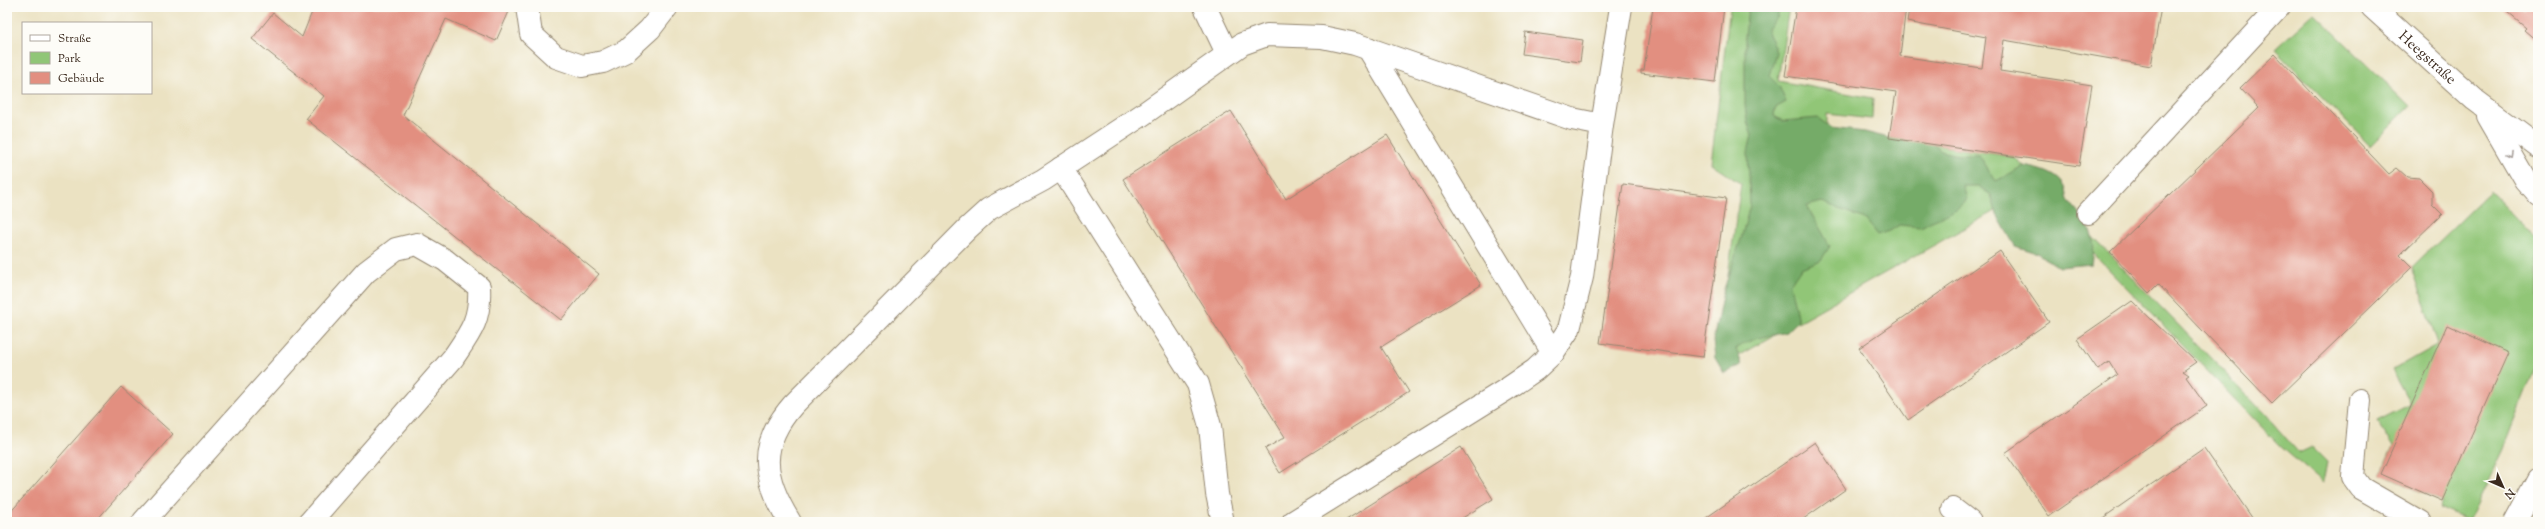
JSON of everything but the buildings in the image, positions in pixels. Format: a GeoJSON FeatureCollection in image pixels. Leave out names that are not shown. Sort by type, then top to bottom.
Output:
{"type":"FeatureCollection","features":[{"type":"Feature","properties":{"kind":"street"},"geometry":{"type":"LineString","coordinates":[[527,7],[532,34],[556,57],[582,66],[603,62],[626,51],[650,29],[667,7]]}},
{"type":"Feature","properties":{"kind":"street"},"geometry":{"type":"LineString","coordinates":[[1205,7],[1227,53]]}},
{"type":"Feature","properties":{"kind":"street"},"geometry":{"type":"LineString","coordinates":[[1293,522],[1535,370],[1553,354],[1569,329],[1582,277],[1602,125],[1621,7]]}},
{"type":"Feature","properties":{"kind":"street"},"geometry":{"type":"LineString","coordinates":[[2088,213],[2279,7]]}},
{"type":"Feature","properties":{"kind":"street","name":"Heegstraße"},"geometry":{"type":"LineString","coordinates":[[2372,7],[2484,108],[2538,147]]}},
{"type":"Feature","properties":{"kind":"street"},"geometry":{"type":"LineString","coordinates":[[790,522],[774,490],[768,470],[768,452],[772,436],[781,420],[968,228],[990,209],[1061,168],[1142,115],[1227,53],[1242,44],[1267,35],[1322,37],[1368,48],[1572,119],[1602,125]]}},
{"type":"Feature","properties":{"kind":"street"},"geometry":{"type":"LineString","coordinates":[[1368,48],[1553,354]]}},
{"type":"Feature","properties":{"kind":"street","name":"Heegstraße"},"geometry":{"type":"LineString","coordinates":[[2484,108],[2515,163],[2538,195]]}},
{"type":"Feature","properties":{"kind":"street"},"geometry":{"type":"LineString","coordinates":[[1061,168],[1198,384],[1210,426],[1217,494],[1223,522]]}},
{"type":"Feature","properties":{"kind":"street"},"geometry":{"type":"LineString","coordinates":[[150,519],[366,272],[396,249],[417,244],[445,260],[479,287],[480,307],[473,330],[453,358],[310,522]]}},
{"type":"Feature","properties":{"kind":"street"},"geometry":{"type":"LineString","coordinates":[[2360,400],[2353,477],[2362,488],[2420,522]]}},
{"type":"Feature","properties":{"kind":"street"},"geometry":{"type":"LineString","coordinates":[[2515,522],[2538,479]]}},
{"type":"Feature","properties":{"kind":"green space"},"geometry":{"type":"Polygon","coordinates":[[[1730,7],[1789,7],[1778,81],[1873,98],[1872,119],[1827,114],[1827,133],[1889,138],[2015,157],[2264,413],[2298,452],[2311,446],[2327,462],[2323,483],[2280,446],[2032,190],[1734,358],[1719,338],[1741,184],[1711,163],[1730,7]]]}},
{"type":"Feature","properties":{"kind":"green space"},"geometry":{"type":"Polygon","coordinates":[[[1748,7],[1780,7],[1777,18],[1767,29],[1776,52],[1769,76],[1779,86],[1786,102],[1775,108],[1774,116],[1783,121],[1818,118],[1831,128],[1865,132],[1889,138],[1905,132],[1926,137],[1940,151],[1959,155],[1979,155],[1996,181],[2024,166],[2054,175],[2063,184],[2069,201],[2090,229],[2093,244],[2092,264],[2060,267],[2031,251],[2015,246],[1997,215],[1991,195],[1978,186],[1963,186],[1967,199],[1962,204],[1951,212],[1921,227],[1899,225],[1890,231],[1878,235],[1865,219],[1822,202],[1807,206],[1830,246],[1821,260],[1801,268],[1790,284],[1798,321],[1787,332],[1754,339],[1736,348],[1742,365],[1724,373],[1715,358],[1713,341],[1723,292],[1741,239],[1750,205],[1748,152],[1752,135],[1747,121],[1745,105],[1745,36],[1748,7]]]}},
{"type":"Feature","properties":{"kind":"green space"},"geometry":{"type":"Polygon","coordinates":[[[2314,13],[2410,106],[2370,146],[2275,49],[2314,13]]]}},
{"type":"Feature","properties":{"kind":"green space"},"geometry":{"type":"Polygon","coordinates":[[[2490,191],[2538,241],[2538,360],[2503,449],[2469,521],[2439,508],[2442,501],[2381,474],[2393,446],[2377,421],[2411,404],[2392,370],[2438,344],[2412,267],[2490,191]]]}}]}
